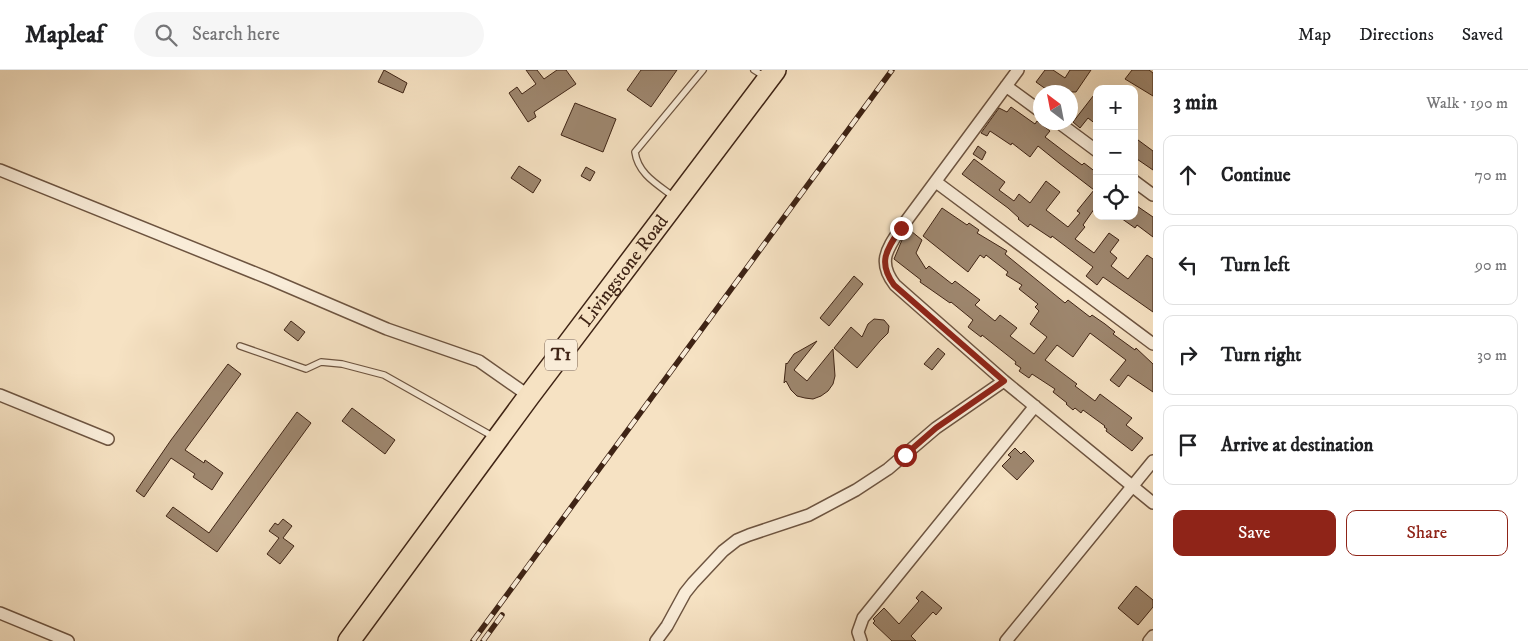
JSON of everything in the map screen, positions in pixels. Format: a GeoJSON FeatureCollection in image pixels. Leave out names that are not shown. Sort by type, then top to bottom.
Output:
{"type":"FeatureCollection","features":[{"type":"Feature","properties":{"kind":"highway","name":"Livingstone Road"},"geometry":{"type":"LineString","coordinates":[[349,641],[529,396],[678,199],[766,73]]}},
{"type":"Feature","properties":{"kind":"street"},"geometry":{"type":"LineString","coordinates":[[1018,70],[891,243],[884,262],[886,271],[894,285],[1004,381],[1153,503]]}},
{"type":"Feature","properties":{"kind":"street"},"geometry":{"type":"LineString","coordinates":[[1006,86],[1033,106]]}},
{"type":"Feature","properties":{"kind":"street"},"geometry":{"type":"LineString","coordinates":[[1069,130],[1093,148]]}},
{"type":"Feature","properties":{"kind":"street"},"geometry":{"type":"LineString","coordinates":[[0,170],[270,279],[387,329],[479,361],[529,396]]}},
{"type":"Feature","properties":{"kind":"street"},"geometry":{"type":"LineString","coordinates":[[936,182],[1153,344]]}},
{"type":"Feature","properties":{"kind":"street"},"geometry":{"type":"LineString","coordinates":[[1138,183],[1153,195]]}},
{"type":"Feature","properties":{"kind":"street"},"geometry":{"type":"LineString","coordinates":[[656,641],[693,582],[723,550],[749,534],[809,515],[856,490],[888,469],[936,428],[1004,381]]}},
{"type":"Feature","properties":{"kind":"street"},"geometry":{"type":"LineString","coordinates":[[0,395],[108,438]]}},
{"type":"Feature","properties":{"kind":"street"},"geometry":{"type":"LineString","coordinates":[[861,641],[858,632],[863,618],[1035,406]]}},
{"type":"Feature","properties":{"kind":"street"},"geometry":{"type":"LineString","coordinates":[[1006,641],[1153,461]]}},
{"type":"Feature","properties":{"kind":"street"},"geometry":{"type":"LineString","coordinates":[[0,613],[68,641]]}},
{"type":"Feature","properties":{"kind":"street"},"geometry":{"type":"LineString","coordinates":[[1149,641],[1153,636]]}},
{"type":"Feature","properties":{"kind":"lane"},"geometry":{"type":"LineString","coordinates":[[678,199],[646,177],[636,160],[635,152],[703,70]]}},
{"type":"Feature","properties":{"kind":"lane"},"geometry":{"type":"LineString","coordinates":[[240,346],[306,369],[321,362],[342,364],[384,375],[498,439]]}},
{"type":"Feature","properties":{"kind":"building"},"geometry":{"type":"Polygon","coordinates":[[[384,70],[407,83],[403,93],[378,82],[384,70]]]}},
{"type":"Feature","properties":{"kind":"building"},"geometry":{"type":"Polygon","coordinates":[[[526,70],[537,70],[544,79],[557,70],[566,70],[576,84],[534,112],[536,117],[528,122],[509,93],[517,87],[522,94],[536,84],[526,70]]]}},
{"type":"Feature","properties":{"kind":"building"},"geometry":{"type":"Polygon","coordinates":[[[641,70],[677,70],[651,107],[627,90],[641,70]]]}},
{"type":"Feature","properties":{"kind":"building"},"geometry":{"type":"Polygon","coordinates":[[[1045,70],[1053,70],[1065,78],[1070,70],[1091,70],[1078,89],[1078,85],[1040,85],[1036,82],[1045,70]]]}},
{"type":"Feature","properties":{"kind":"building"},"geometry":{"type":"Polygon","coordinates":[[[1132,70],[1149,70],[1153,73],[1153,96],[1138,87],[1138,85],[1125,79],[1132,70]]]}},
{"type":"Feature","properties":{"kind":"building"},"geometry":{"type":"Polygon","coordinates":[[[1093,96],[1093,122],[1088,118],[1080,128],[1078,126],[1078,116],[1093,96]]]}},
{"type":"Feature","properties":{"kind":"building"},"geometry":{"type":"Polygon","coordinates":[[[575,103],[616,119],[603,152],[561,135],[575,103]]]}},
{"type":"Feature","properties":{"kind":"building"},"geometry":{"type":"Polygon","coordinates":[[[1011,107],[1033,123],[1033,130],[1050,131],[1045,137],[1082,165],[1084,163],[1093,170],[1093,189],[1038,146],[1030,157],[1012,143],[1011,145],[990,131],[987,136],[981,133],[999,108],[1007,112],[1011,107]]]}},
{"type":"Feature","properties":{"kind":"building"},"geometry":{"type":"Polygon","coordinates":[[[1138,140],[1153,151],[1153,170],[1138,160],[1138,140]]]}},
{"type":"Feature","properties":{"kind":"building"},"geometry":{"type":"Polygon","coordinates":[[[978,146],[986,152],[982,160],[973,154],[978,146]]]}},
{"type":"Feature","properties":{"kind":"building"},"geometry":{"type":"Polygon","coordinates":[[[974,159],[1005,182],[999,190],[1014,201],[1019,194],[1030,203],[1046,181],[1060,192],[1046,210],[1068,227],[1080,213],[1077,211],[1093,191],[1093,211],[1083,225],[1085,227],[1075,239],[1094,253],[1109,233],[1119,240],[1110,252],[1117,258],[1111,266],[1128,279],[1147,255],[1153,259],[1153,312],[1103,277],[1097,285],[1086,276],[1093,267],[1052,236],[1051,238],[1030,224],[1028,227],[1008,208],[962,174],[974,159]]]}},
{"type":"Feature","properties":{"kind":"building"},"geometry":{"type":"Polygon","coordinates":[[[519,166],[541,180],[533,193],[511,178],[519,166]]]}},
{"type":"Feature","properties":{"kind":"building"},"geometry":{"type":"Polygon","coordinates":[[[586,167],[595,172],[590,181],[581,176],[586,167]]]}},
{"type":"Feature","properties":{"kind":"building"},"geometry":{"type":"Polygon","coordinates":[[[1138,207],[1153,217],[1153,237],[1137,225],[1135,228],[1124,220],[1138,220],[1138,207]]]}},
{"type":"Feature","properties":{"kind":"building"},"geometry":{"type":"Polygon","coordinates":[[[942,208],[967,225],[969,223],[979,230],[977,233],[1007,251],[1005,254],[1065,303],[1068,300],[1090,317],[1092,315],[1105,324],[1115,332],[1113,334],[1135,350],[1136,348],[1153,364],[1153,392],[1128,375],[1119,387],[1110,380],[1126,360],[1090,333],[1073,357],[1057,345],[1045,360],[1077,384],[1075,386],[1095,401],[1100,394],[1132,418],[1126,425],[1143,438],[1132,451],[1106,431],[1105,426],[1083,410],[1081,413],[1075,408],[1073,410],[1053,392],[1055,389],[1032,374],[1029,378],[1019,371],[1021,368],[1015,364],[1016,362],[982,335],[981,337],[968,327],[973,320],[951,302],[920,282],[921,280],[894,259],[902,240],[911,231],[922,240],[916,253],[926,269],[929,266],[952,284],[955,281],[980,300],[975,305],[995,321],[1000,315],[1017,328],[1010,336],[1034,354],[1047,337],[1030,324],[1039,311],[1035,307],[1038,304],[1019,289],[1022,285],[1006,275],[1008,272],[986,255],[984,258],[980,255],[968,272],[923,236],[942,208]]]}},
{"type":"Feature","properties":{"kind":"building"},"geometry":{"type":"Polygon","coordinates":[[[854,276],[863,284],[829,326],[820,318],[854,276]]]}},
{"type":"Feature","properties":{"kind":"building"},"geometry":{"type":"Polygon","coordinates":[[[874,319],[884,320],[889,326],[888,333],[857,368],[834,348],[851,327],[862,337],[868,324],[874,319]]]}},
{"type":"Feature","properties":{"kind":"building"},"geometry":{"type":"Polygon","coordinates":[[[291,321],[305,332],[298,341],[284,330],[291,321]]]}},
{"type":"Feature","properties":{"kind":"building"},"geometry":{"type":"Polygon","coordinates":[[[817,341],[794,370],[807,381],[833,349],[835,376],[833,384],[828,391],[813,399],[797,396],[786,381],[784,383],[786,363],[794,354],[817,341]]]}},
{"type":"Feature","properties":{"kind":"building"},"geometry":{"type":"Polygon","coordinates":[[[938,348],[945,354],[932,370],[924,364],[938,348]]]}},
{"type":"Feature","properties":{"kind":"building"},"geometry":{"type":"Polygon","coordinates":[[[228,364],[241,374],[185,450],[204,463],[205,460],[223,473],[212,490],[193,477],[195,474],[171,458],[144,497],[136,491],[171,440],[228,364]]]}},
{"type":"Feature","properties":{"kind":"building"},"geometry":{"type":"Polygon","coordinates":[[[352,408],[395,440],[385,454],[342,421],[352,408]]]}},
{"type":"Feature","properties":{"kind":"building"},"geometry":{"type":"Polygon","coordinates":[[[297,412],[311,423],[217,552],[166,516],[173,507],[209,533],[297,412]]]}},
{"type":"Feature","properties":{"kind":"building"},"geometry":{"type":"Polygon","coordinates":[[[1015,448],[1021,454],[1024,451],[1034,461],[1017,480],[1002,466],[1011,457],[1008,455],[1015,448]]]}},
{"type":"Feature","properties":{"kind":"building"},"geometry":{"type":"Polygon","coordinates":[[[283,519],[292,526],[283,538],[294,546],[280,564],[267,554],[279,538],[269,531],[275,523],[278,525],[283,519]]]}},
{"type":"Feature","properties":{"kind":"building"},"geometry":{"type":"Polygon","coordinates":[[[1136,586],[1153,600],[1153,607],[1138,625],[1118,608],[1136,586]]]}},
{"type":"Feature","properties":{"kind":"building"},"geometry":{"type":"Polygon","coordinates":[[[922,591],[942,608],[936,615],[933,612],[911,636],[916,641],[892,641],[873,623],[875,621],[873,619],[884,608],[899,624],[919,601],[916,598],[922,591]]]}},
{"type":"Feature","properties":{"kind":"railway"},"geometry":{"type":"LineString","coordinates":[[473,641],[892,70]]}},
{"type":"Feature","properties":{"kind":"railway"},"geometry":{"type":"LineString","coordinates":[[483,641],[502,615]]}},
{"type":"Feature","properties":{"kind":"route"},"geometry":{"type":"LineString","coordinates":[[901,228],[891,243],[884,262],[889,278],[894,285],[1004,381],[924,436],[905,455]]}}]}
